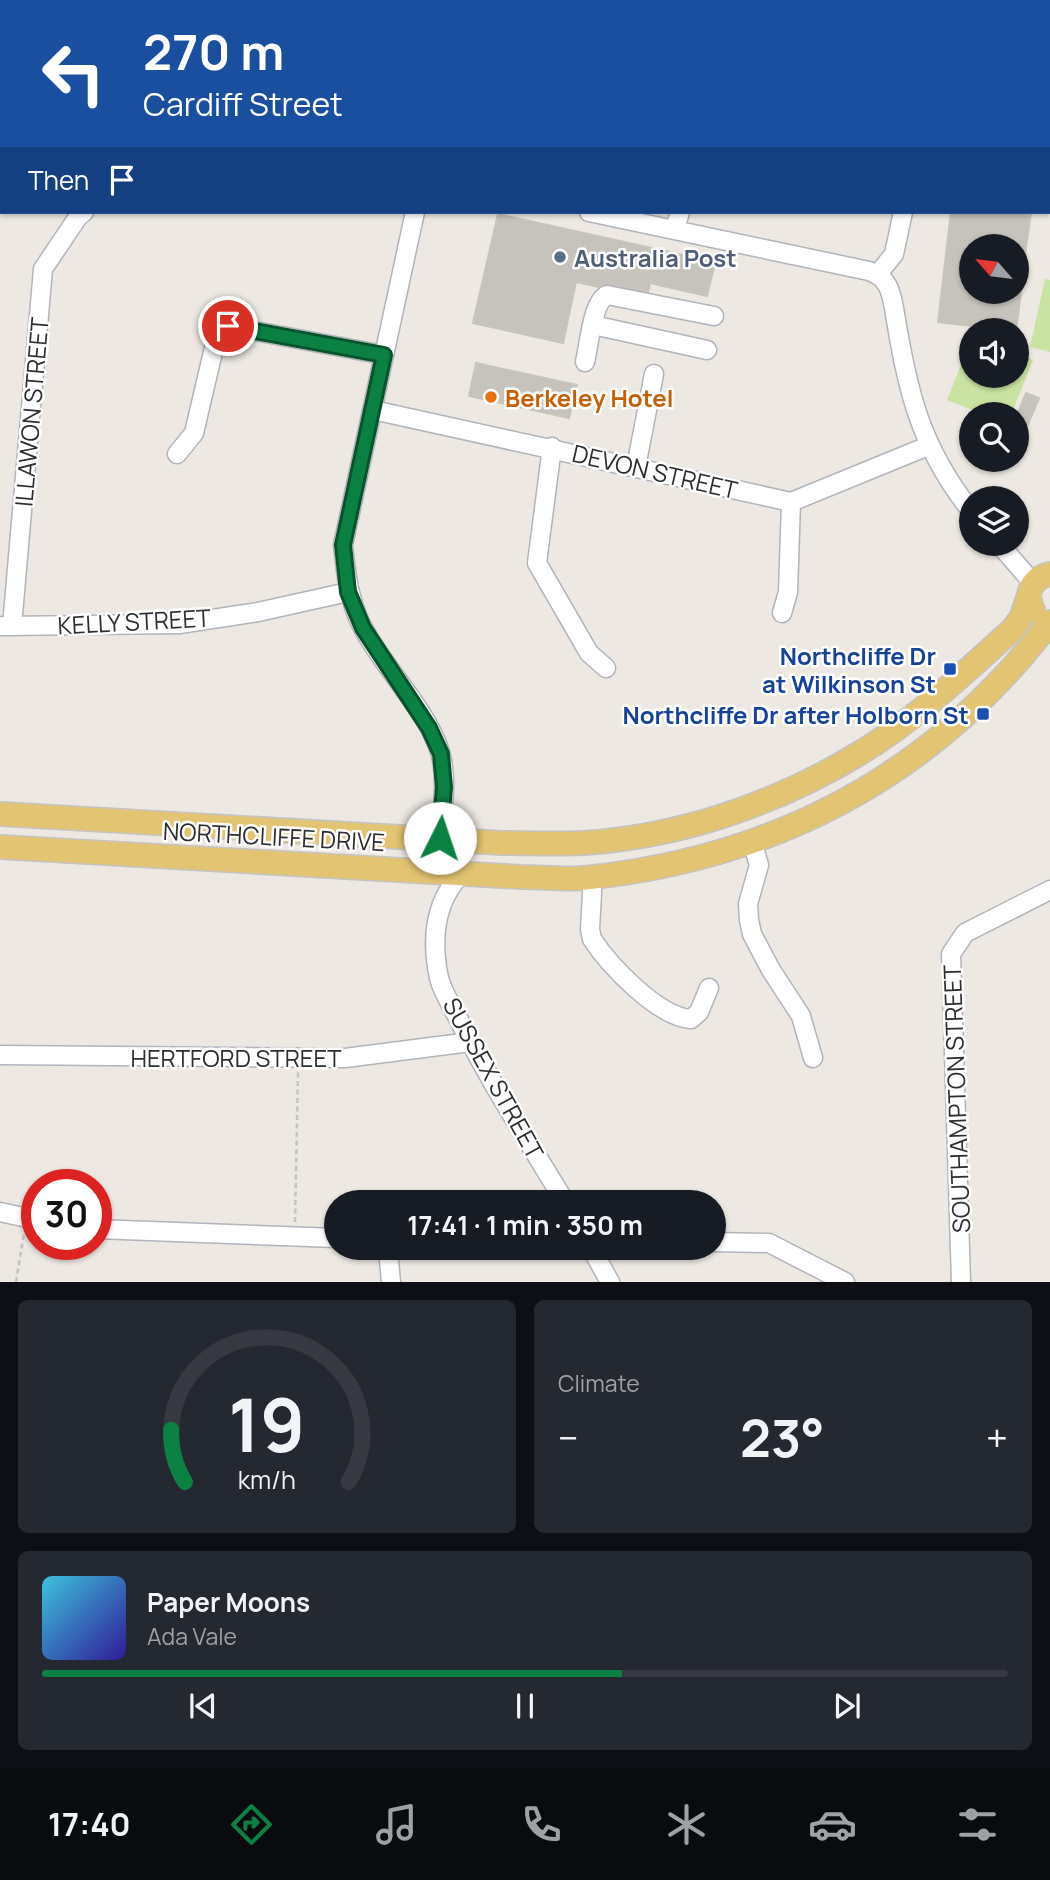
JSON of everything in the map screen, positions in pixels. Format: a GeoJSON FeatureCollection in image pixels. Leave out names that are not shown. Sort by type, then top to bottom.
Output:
{"type":"FeatureCollection","features":[{"type":"Feature","properties":{"kind":"main road"},"geometry":{"type":"LineString","coordinates":[[1042,580],[1035,614],[1050,621]]}},
{"type":"Feature","properties":{"kind":"main road","name":"NORTHCLIFFE DRIVE"},"geometry":{"type":"LineString","coordinates":[[0,814],[503,843],[584,843],[644,835],[730,814],[794,788],[856,755],[937,697],[1013,629],[1042,580]]}},
{"type":"Feature","properties":{"kind":"main road","name":"NORTHCLIFFE DRIVE"},"geometry":{"type":"LineString","coordinates":[[0,847],[534,877],[593,876],[671,865],[752,841],[812,818],[876,783],[951,729],[1004,680],[1050,621]]}},
{"type":"Feature","properties":{"kind":"main road"},"geometry":{"type":"LineString","coordinates":[[34,849],[37,815]]}},
{"type":"Feature","properties":{"kind":"street","name":"ILLAWON STREET"},"geometry":{"type":"LineString","coordinates":[[6,626],[43,269],[82,214]]}},
{"type":"Feature","properties":{"kind":"street"},"geometry":{"type":"LineString","coordinates":[[415,214],[343,545],[348,592],[363,628],[429,728],[441,754],[444,787],[440,838]]}},
{"type":"Feature","properties":{"kind":"street"},"geometry":{"type":"LineString","coordinates":[[611,214],[678,220],[878,274],[883,278],[891,292],[907,380],[928,446],[959,493]]}},
{"type":"Feature","properties":{"kind":"street"},"geometry":{"type":"LineString","coordinates":[[878,274],[894,254],[903,214]]}},
{"type":"Feature","properties":{"kind":"street"},"geometry":{"type":"LineString","coordinates":[[585,362],[599,300],[607,295],[714,316]]}},
{"type":"Feature","properties":{"kind":"street"},"geometry":{"type":"LineString","coordinates":[[593,325],[707,350]]}},
{"type":"Feature","properties":{"kind":"street"},"geometry":{"type":"LineString","coordinates":[[177,454],[194,433],[217,335],[228,326],[384,355]]}},
{"type":"Feature","properties":{"kind":"street"},"geometry":{"type":"LineString","coordinates":[[636,467],[654,374]]}},
{"type":"Feature","properties":{"kind":"street","name":"DEVON STREET"},"geometry":{"type":"LineString","coordinates":[[373,410],[552,447],[791,502]]}},
{"type":"Feature","properties":{"kind":"street"},"geometry":{"type":"LineString","coordinates":[[782,613],[788,592],[791,502],[928,446]]}},
{"type":"Feature","properties":{"kind":"street"},"geometry":{"type":"LineString","coordinates":[[552,447],[537,563],[589,653],[606,668]]}},
{"type":"Feature","properties":{"kind":"street"},"geometry":{"type":"LineString","coordinates":[[1013,556],[1042,580]]}},
{"type":"Feature","properties":{"kind":"street","name":"KELLY STREET"},"geometry":{"type":"LineString","coordinates":[[6,626],[179,624],[258,612],[348,592]]}},
{"type":"Feature","properties":{"kind":"street"},"geometry":{"type":"LineString","coordinates":[[752,841],[759,865],[748,904],[748,920],[752,934],[771,970],[801,1016],[813,1058]]}},
{"type":"Feature","properties":{"kind":"street","name":"SUSSEX STREET"},"geometry":{"type":"LineString","coordinates":[[462,873],[448,888],[436,926],[440,981],[470,1042],[558,1190]]}},
{"type":"Feature","properties":{"kind":"street"},"geometry":{"type":"LineString","coordinates":[[593,876],[590,929],[592,939],[636,990],[666,1010],[684,1019],[691,1019],[699,1012],[709,988]]}},
{"type":"Feature","properties":{"kind":"street","name":"SOUTHAMPTON STREET"},"geometry":{"type":"LineString","coordinates":[[961,1282],[951,954],[965,933],[1050,890]]}},
{"type":"Feature","properties":{"kind":"street","name":"HERTFORD STREET"},"geometry":{"type":"LineString","coordinates":[[0,1055],[345,1058],[470,1042]]}},
{"type":"Feature","properties":{"kind":"street"},"geometry":{"type":"LineString","coordinates":[[0,1212],[21,1217]]}},
{"type":"Feature","properties":{"kind":"street"},"geometry":{"type":"LineString","coordinates":[[112,1230],[324,1237]]}},
{"type":"Feature","properties":{"kind":"street"},"geometry":{"type":"LineString","coordinates":[[726,1242],[769,1243],[845,1282]]}},
{"type":"Feature","properties":{"kind":"street"},"geometry":{"type":"LineString","coordinates":[[389,1260],[391,1282]]}},
{"type":"Feature","properties":{"kind":"street"},"geometry":{"type":"LineString","coordinates":[[598,1260],[610,1282]]}},
{"type":"Feature","properties":{"kind":"path"},"geometry":{"type":"LineString","coordinates":[[295,1236],[298,1058]]}},
{"type":"Feature","properties":{"kind":"path"},"geometry":{"type":"LineString","coordinates":[[16,1282],[22,1260]]}},
{"type":"Feature","properties":{"kind":"green space"},"geometry":{"type":"Polygon","coordinates":[[[1045,279],[1050,280],[1050,352],[1030,347],[1045,279]]]}},
{"type":"Feature","properties":{"kind":"green space"},"geometry":{"type":"Polygon","coordinates":[[[959,370],[959,388],[1022,388],[1016,402],[959,402],[959,405],[947,400],[959,370]]]}},
{"type":"Feature","properties":{"kind":"building"},"geometry":{"type":"Polygon","coordinates":[[[498,214],[715,262],[707,296],[650,283],[648,292],[609,284],[599,287],[576,282],[563,343],[473,323],[498,214]]]}},
{"type":"Feature","properties":{"kind":"building"},"geometry":{"type":"Polygon","coordinates":[[[951,214],[1031,214],[1028,234],[959,234],[959,304],[1019,304],[1018,318],[959,318],[959,324],[938,322],[951,214]]]}},
{"type":"Feature","properties":{"kind":"building"},"geometry":{"type":"Polygon","coordinates":[[[476,363],[577,385],[569,418],[469,396],[476,363]]]}},
{"type":"Feature","properties":{"kind":"building"},"geometry":{"type":"Polygon","coordinates":[[[1026,393],[1039,398],[1029,422],[1029,402],[1022,402],[1026,393]]]}},
{"type":"Feature","properties":{"kind":"place","name":"Australia Post"},"geometry":{"type":"Point","coordinates":[560,257]}},
{"type":"Feature","properties":{"kind":"place","name":"Berkeley Hotel"},"geometry":{"type":"Point","coordinates":[491,397]}},
{"type":"Feature","properties":{"kind":"place","name":"Northcliffe Dr at Wilkinson St"},"geometry":{"type":"Point","coordinates":[950,669]}},
{"type":"Feature","properties":{"kind":"place","name":"Northcliffe Dr after Holborn St"},"geometry":{"type":"Point","coordinates":[983,714]}},
{"type":"Feature","properties":{"kind":"route"},"geometry":{"type":"LineString","coordinates":[[228,326],[384,355],[343,545],[348,592],[363,628],[429,728],[441,754],[444,787],[440,838]]}}]}
